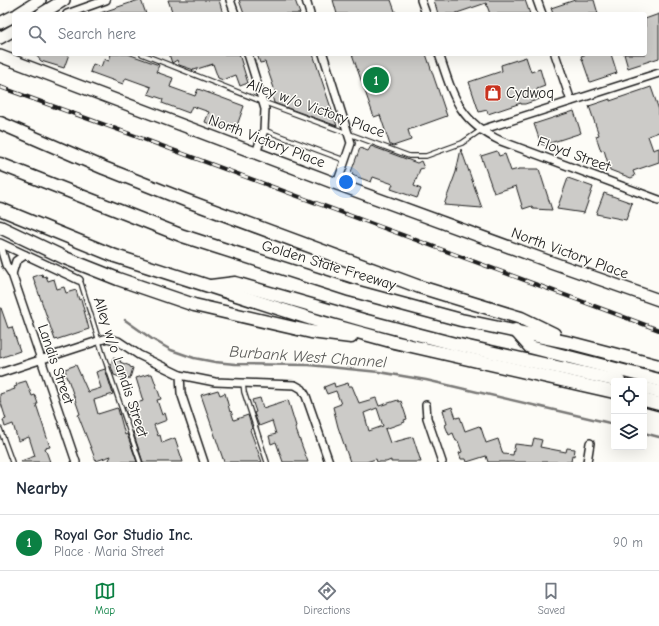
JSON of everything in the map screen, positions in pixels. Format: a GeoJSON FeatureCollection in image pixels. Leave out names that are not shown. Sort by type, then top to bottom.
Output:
{"type":"FeatureCollection","features":[{"type":"Feature","properties":{"kind":"highway"},"geometry":{"type":"LineString","coordinates":[[0,122],[104,168],[185,200],[420,287],[521,318],[571,343]]}},
{"type":"Feature","properties":{"kind":"highway","name":"Golden State Freeway"},"geometry":{"type":"LineString","coordinates":[[3,167],[183,236],[335,285],[461,320],[571,343],[659,366]]}},
{"type":"Feature","properties":{"kind":"highway"},"geometry":{"type":"LineString","coordinates":[[0,210],[115,256],[321,322],[394,342],[611,391]]}},
{"type":"Feature","properties":{"kind":"highway"},"geometry":{"type":"LineString","coordinates":[[0,227],[65,258],[118,280],[194,305],[311,332],[394,342]]}},
{"type":"Feature","properties":{"kind":"highway"},"geometry":{"type":"LineString","coordinates":[[208,287],[235,283],[355,318],[455,344],[611,379]]}},
{"type":"Feature","properties":{"kind":"highway"},"geometry":{"type":"LineString","coordinates":[[514,330],[530,347],[659,380]]}},
{"type":"Feature","properties":{"kind":"highway"},"geometry":{"type":"LineString","coordinates":[[647,389],[659,392]]}},
{"type":"Feature","properties":{"kind":"highway"},"geometry":{"type":"LineString","coordinates":[[647,401],[659,404]]}},
{"type":"Feature","properties":{"kind":"main road"},"geometry":{"type":"LineString","coordinates":[[21,12],[40,0]]}},
{"type":"Feature","properties":{"kind":"main road"},"geometry":{"type":"LineString","coordinates":[[44,12],[64,0]]}},
{"type":"Feature","properties":{"kind":"main road"},"geometry":{"type":"LineString","coordinates":[[0,24],[12,17]]}},
{"type":"Feature","properties":{"kind":"main road"},"geometry":{"type":"LineString","coordinates":[[0,38],[12,31]]}},
{"type":"Feature","properties":{"kind":"main road","name":"North Victory Place"},"geometry":{"type":"LineString","coordinates":[[0,56],[16,58],[337,184],[659,300]]}},
{"type":"Feature","properties":{"kind":"street"},"geometry":{"type":"LineString","coordinates":[[73,12],[106,0]]}},
{"type":"Feature","properties":{"kind":"street"},"geometry":{"type":"LineString","coordinates":[[230,0],[234,12]]}},
{"type":"Feature","properties":{"kind":"street"},"geometry":{"type":"LineString","coordinates":[[306,0],[309,12]]}},
{"type":"Feature","properties":{"kind":"street"},"geometry":{"type":"LineString","coordinates":[[421,0],[425,12]]}},
{"type":"Feature","properties":{"kind":"street"},"geometry":{"type":"LineString","coordinates":[[537,0],[541,12]]}},
{"type":"Feature","properties":{"kind":"street"},"geometry":{"type":"LineString","coordinates":[[249,56],[265,109],[264,130],[256,153]]}},
{"type":"Feature","properties":{"kind":"street"},"geometry":{"type":"LineString","coordinates":[[324,56],[351,143],[337,184]]}},
{"type":"Feature","properties":{"kind":"street","name":"Floyd Street"},"geometry":{"type":"LineString","coordinates":[[440,56],[458,104],[481,130],[506,143],[659,200]]}},
{"type":"Feature","properties":{"kind":"street"},"geometry":{"type":"LineString","coordinates":[[556,56],[571,101]]}},
{"type":"Feature","properties":{"kind":"street"},"geometry":{"type":"LineString","coordinates":[[481,130],[659,73]]}},
{"type":"Feature","properties":{"kind":"street"},"geometry":{"type":"LineString","coordinates":[[0,244],[79,280]]}},
{"type":"Feature","properties":{"kind":"street","name":"Landis Street"},"geometry":{"type":"LineString","coordinates":[[0,244],[6,265],[12,274],[76,462]]}},
{"type":"Feature","properties":{"kind":"street"},"geometry":{"type":"LineString","coordinates":[[12,274],[16,261],[25,255]]}},
{"type":"Feature","properties":{"kind":"street"},"geometry":{"type":"LineString","coordinates":[[0,373],[107,338],[113,339],[139,355],[180,374],[215,382],[295,385],[300,387],[304,392],[329,462]]}},
{"type":"Feature","properties":{"kind":"street"},"geometry":{"type":"LineString","coordinates":[[180,374],[181,393],[204,462]]}},
{"type":"Feature","properties":{"kind":"street"},"geometry":{"type":"LineString","coordinates":[[426,406],[427,418],[442,462]]}},
{"type":"Feature","properties":{"kind":"street"},"geometry":{"type":"LineString","coordinates":[[587,462],[590,444]]}},
{"type":"Feature","properties":{"kind":"lane","name":"Alley w/o Victory Place"},"geometry":{"type":"LineString","coordinates":[[147,56],[263,102],[409,156],[426,156],[462,143],[481,130]]}},
{"type":"Feature","properties":{"kind":"lane"},"geometry":{"type":"LineString","coordinates":[[264,130],[344,160]]}},
{"type":"Feature","properties":{"kind":"lane","name":"Alley w/o Landis Street"},"geometry":{"type":"LineString","coordinates":[[79,280],[140,462]]}},
{"type":"Feature","properties":{"kind":"lane"},"geometry":{"type":"LineString","coordinates":[[242,383],[267,462]]}},
{"type":"Feature","properties":{"kind":"lane"},"geometry":{"type":"LineString","coordinates":[[0,429],[12,462]]}},
{"type":"Feature","properties":{"kind":"building"},"geometry":{"type":"Polygon","coordinates":[[[141,0],[145,12],[103,12],[141,0]]]}},
{"type":"Feature","properties":{"kind":"building"},"geometry":{"type":"Polygon","coordinates":[[[168,0],[219,0],[222,12],[172,12],[168,0]]]}},
{"type":"Feature","properties":{"kind":"building"},"geometry":{"type":"Polygon","coordinates":[[[239,0],[295,0],[299,12],[243,12],[239,0]]]}},
{"type":"Feature","properties":{"kind":"building"},"geometry":{"type":"Polygon","coordinates":[[[333,0],[391,0],[395,12],[336,12],[333,0]]]}},
{"type":"Feature","properties":{"kind":"building"},"geometry":{"type":"Polygon","coordinates":[[[434,0],[525,0],[529,12],[489,12],[486,3],[460,12],[437,12],[434,0]]]}},
{"type":"Feature","properties":{"kind":"building"},"geometry":{"type":"Polygon","coordinates":[[[575,0],[594,0],[597,12],[552,12],[551,8],[575,0]]]}},
{"type":"Feature","properties":{"kind":"building"},"geometry":{"type":"Polygon","coordinates":[[[659,14],[659,58],[628,68],[625,56],[647,56],[647,18],[659,14]]]}},
{"type":"Feature","properties":{"kind":"building"},"geometry":{"type":"Polygon","coordinates":[[[37,56],[68,56],[64,68],[41,61],[37,56]]]}},
{"type":"Feature","properties":{"kind":"building"},"geometry":{"type":"Polygon","coordinates":[[[110,56],[134,56],[159,65],[156,72],[173,78],[170,87],[195,96],[198,89],[244,106],[235,131],[217,125],[217,127],[205,122],[209,112],[192,106],[189,113],[162,103],[163,99],[148,94],[151,87],[126,78],[123,84],[90,72],[93,64],[101,67],[104,59],[109,61],[110,56]]]}},
{"type":"Feature","properties":{"kind":"building"},"geometry":{"type":"Polygon","coordinates":[[[170,56],[240,56],[248,83],[240,86],[236,75],[223,80],[218,78],[213,64],[194,70],[179,65],[177,60],[172,63],[170,56]]]}},
{"type":"Feature","properties":{"kind":"building"},"geometry":{"type":"Polygon","coordinates":[[[258,56],[314,56],[337,126],[274,103],[272,95],[276,94],[265,62],[260,63],[258,56]]]}},
{"type":"Feature","properties":{"kind":"building"},"geometry":{"type":"Polygon","coordinates":[[[353,56],[427,56],[447,116],[408,130],[411,140],[393,146],[390,145],[380,115],[374,117],[353,56]]]}},
{"type":"Feature","properties":{"kind":"building"},"geometry":{"type":"Polygon","coordinates":[[[581,56],[612,56],[617,73],[590,82],[581,56]]]}},
{"type":"Feature","properties":{"kind":"building"},"geometry":{"type":"Polygon","coordinates":[[[526,57],[531,72],[540,69],[545,86],[537,89],[540,99],[525,104],[521,103],[488,114],[487,110],[479,112],[469,82],[502,71],[501,65],[526,57]]]}},
{"type":"Feature","properties":{"kind":"building"},"geometry":{"type":"Polygon","coordinates":[[[651,87],[659,110],[659,132],[648,136],[653,150],[659,148],[659,162],[633,171],[635,176],[631,178],[610,170],[604,150],[601,151],[596,136],[599,135],[589,106],[610,99],[610,101],[651,87]]]}},
{"type":"Feature","properties":{"kind":"building"},"geometry":{"type":"Polygon","coordinates":[[[574,111],[581,133],[544,145],[541,144],[534,124],[574,111]]]}},
{"type":"Feature","properties":{"kind":"building"},"geometry":{"type":"Polygon","coordinates":[[[371,146],[417,163],[421,161],[424,168],[420,169],[414,186],[421,189],[417,198],[391,189],[393,184],[373,177],[371,182],[352,175],[353,173],[351,172],[360,148],[368,151],[371,146]]]}},
{"type":"Feature","properties":{"kind":"building"},"geometry":{"type":"Polygon","coordinates":[[[461,149],[482,208],[444,205],[456,172],[461,149]]]}},
{"type":"Feature","properties":{"kind":"building"},"geometry":{"type":"Polygon","coordinates":[[[497,151],[499,156],[505,154],[511,171],[519,169],[539,169],[552,210],[533,209],[532,206],[523,209],[516,186],[494,193],[481,156],[497,151]]]}},
{"type":"Feature","properties":{"kind":"building"},"geometry":{"type":"Polygon","coordinates":[[[568,178],[593,187],[584,213],[557,209],[568,178]]]}},
{"type":"Feature","properties":{"kind":"building"},"geometry":{"type":"Polygon","coordinates":[[[604,193],[632,203],[626,220],[596,214],[604,193]]]}},
{"type":"Feature","properties":{"kind":"building"},"geometry":{"type":"Polygon","coordinates":[[[42,274],[43,277],[46,276],[48,281],[54,279],[57,289],[64,287],[66,293],[76,290],[79,300],[81,299],[89,329],[55,340],[33,277],[42,274]]]}},
{"type":"Feature","properties":{"kind":"building"},"geometry":{"type":"Polygon","coordinates":[[[0,308],[8,328],[12,327],[20,351],[0,358],[0,308]]]}},
{"type":"Feature","properties":{"kind":"building"},"geometry":{"type":"Polygon","coordinates":[[[113,358],[133,368],[130,378],[126,379],[114,375],[111,366],[113,358]]]}},
{"type":"Feature","properties":{"kind":"building"},"geometry":{"type":"Polygon","coordinates":[[[76,365],[88,392],[101,388],[96,372],[105,369],[113,394],[94,400],[98,414],[117,408],[118,409],[125,435],[127,434],[137,462],[108,462],[111,456],[96,461],[78,415],[80,414],[65,373],[65,369],[76,365]]]}},
{"type":"Feature","properties":{"kind":"building"},"geometry":{"type":"Polygon","coordinates":[[[152,374],[161,399],[157,400],[162,415],[165,413],[167,420],[154,425],[158,436],[160,435],[162,443],[175,438],[183,462],[143,462],[133,432],[140,430],[134,413],[127,415],[124,407],[143,401],[136,378],[152,374]]]}},
{"type":"Feature","properties":{"kind":"building"},"geometry":{"type":"Polygon","coordinates":[[[26,381],[32,396],[35,395],[38,404],[36,404],[50,447],[45,448],[50,462],[21,462],[35,456],[29,437],[18,441],[13,424],[5,427],[3,420],[6,419],[0,400],[0,394],[15,389],[14,387],[17,386],[16,384],[26,381]]]}},
{"type":"Feature","properties":{"kind":"building"},"geometry":{"type":"Polygon","coordinates":[[[334,383],[335,387],[348,383],[349,386],[352,386],[359,403],[376,398],[379,406],[398,400],[399,402],[401,401],[407,419],[404,420],[405,422],[385,429],[390,443],[413,437],[421,462],[391,462],[391,460],[386,462],[377,462],[376,459],[366,462],[350,462],[333,407],[341,404],[336,391],[327,394],[324,387],[334,383]],[[377,408],[364,413],[369,431],[383,426],[377,408]]]}},
{"type":"Feature","properties":{"kind":"building"},"geometry":{"type":"Polygon","coordinates":[[[218,390],[220,395],[225,393],[230,412],[231,411],[234,420],[248,415],[252,428],[250,430],[262,462],[224,462],[201,395],[218,390]]]}},
{"type":"Feature","properties":{"kind":"building"},"geometry":{"type":"Polygon","coordinates":[[[260,398],[263,408],[288,400],[296,426],[295,427],[308,462],[283,462],[276,442],[271,444],[269,436],[276,434],[272,421],[259,426],[254,413],[256,412],[252,400],[260,398]]]}},
{"type":"Feature","properties":{"kind":"building"},"geometry":{"type":"Polygon","coordinates":[[[452,407],[456,418],[460,417],[465,431],[479,426],[486,443],[498,439],[503,454],[513,455],[515,444],[532,446],[534,438],[542,440],[540,447],[566,452],[567,448],[575,449],[574,456],[572,455],[571,462],[488,462],[486,456],[467,462],[466,459],[461,459],[459,453],[462,452],[458,441],[456,441],[453,433],[449,435],[445,425],[447,424],[443,410],[452,407]]]}},
{"type":"Feature","properties":{"kind":"waterway","name":"Burbank West Channel"},"geometry":{"type":"LineString","coordinates":[[125,320],[171,350],[194,358],[235,364],[309,365],[379,372],[426,380],[611,423]]}},
{"type":"Feature","properties":{"kind":"waterway","name":"Burbank West Channel"},"geometry":{"type":"LineString","coordinates":[[647,434],[659,437]]}},
{"type":"Feature","properties":{"kind":"railway"},"geometry":{"type":"LineString","coordinates":[[0,87],[659,330]]}},
{"type":"Feature","properties":{"kind":"place","name":"Royal Gor Studio Inc."},"geometry":{"type":"Point","coordinates":[376,80]}},
{"type":"Feature","properties":{"kind":"place","name":"Cydwoq"},"geometry":{"type":"Point","coordinates":[493,93]}}]}
